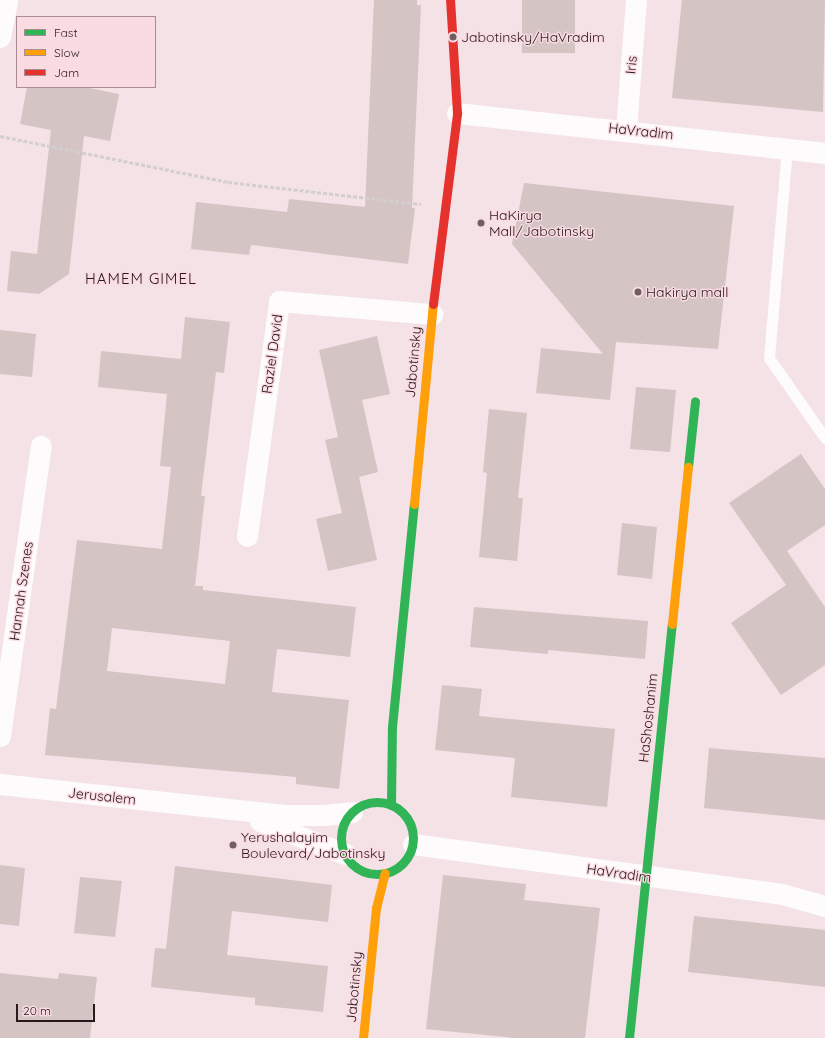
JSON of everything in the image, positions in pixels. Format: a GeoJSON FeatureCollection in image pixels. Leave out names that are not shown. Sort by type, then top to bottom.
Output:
{"type":"FeatureCollection","features":[{"type":"Feature","properties":{"kind":"street"},"geometry":{"type":"LineString","coordinates":[[0,38],[7,0]]}},
{"type":"Feature","properties":{"kind":"street","name":"Jabotinsky"},"geometry":{"type":"LineString","coordinates":[[391,805],[392,727],[432,314],[457,113],[450,0]]}},
{"type":"Feature","properties":{"kind":"street","name":"Iris"},"geometry":{"type":"LineString","coordinates":[[626,129],[636,0]]}},
{"type":"Feature","properties":{"kind":"street","name":"HaVradim"},"geometry":{"type":"LineString","coordinates":[[457,113],[626,129],[825,153]]}},
{"type":"Feature","properties":{"kind":"street","name":"Raziel David"},"geometry":{"type":"LineString","coordinates":[[247,536],[279,301],[432,314]]}},
{"type":"Feature","properties":{"kind":"street","name":"HaShoshanim"},"geometry":{"type":"LineString","coordinates":[[629,1038],[695,401]]}},
{"type":"Feature","properties":{"kind":"street","name":"Hannah Szenes"},"geometry":{"type":"LineString","coordinates":[[0,736],[41,446]]}},
{"type":"Feature","properties":{"kind":"street","name":"Jabotinsky"},"geometry":{"type":"LineString","coordinates":[[381,771],[392,727]]}},
{"type":"Feature","properties":{"kind":"street","name":"Jerusalem"},"geometry":{"type":"LineString","coordinates":[[0,784],[203,807],[307,816],[360,807]]}},
{"type":"Feature","properties":{"kind":"street"},"geometry":{"type":"LineString","coordinates":[[360,807],[383,802],[391,805],[406,816],[411,825],[413,844],[403,863],[385,873],[373,874],[361,871],[352,864],[345,854],[341,843],[341,832],[360,807],[374,791]]}},
{"type":"Feature","properties":{"kind":"street","name":"Jerusalem"},"geometry":{"type":"LineString","coordinates":[[203,807],[260,821],[345,854]]}},
{"type":"Feature","properties":{"kind":"street","name":"HaVradim"},"geometry":{"type":"LineString","coordinates":[[413,844],[646,877],[782,894],[825,906]]}},
{"type":"Feature","properties":{"kind":"street"},"geometry":{"type":"LineString","coordinates":[[361,871],[365,884]]}},
{"type":"Feature","properties":{"kind":"street","name":"Jabotinsky"},"geometry":{"type":"LineString","coordinates":[[364,1038],[376,908],[385,873]]}},
{"type":"Feature","properties":{"kind":"street","name":"Jabotinsky"},"geometry":{"type":"LineString","coordinates":[[368,897],[373,938]]}},
{"type":"Feature","properties":{"kind":"lane"},"geometry":{"type":"LineString","coordinates":[[787,148],[769,358],[825,438]]}},
{"type":"Feature","properties":{"kind":"path"},"geometry":{"type":"LineString","coordinates":[[0,136],[228,182],[445,207]]}},
{"type":"Feature","properties":{"kind":"building"},"geometry":{"type":"Polygon","coordinates":[[[374,0],[417,0],[417,5],[421,5],[412,208],[415,208],[408,264],[251,245],[249,255],[191,249],[196,202],[287,212],[289,199],[365,207],[374,0]]]}},
{"type":"Feature","properties":{"kind":"building"},"geometry":{"type":"Polygon","coordinates":[[[522,0],[575,0],[575,53],[522,53],[522,0]]]}},
{"type":"Feature","properties":{"kind":"building"},"geometry":{"type":"Polygon","coordinates":[[[682,0],[825,0],[823,112],[672,98],[682,0]]]}},
{"type":"Feature","properties":{"kind":"building"},"geometry":{"type":"Polygon","coordinates":[[[27,88],[89,88],[119,94],[110,141],[84,136],[69,274],[39,294],[7,291],[11,251],[37,254],[51,130],[20,124],[27,88]]]}},
{"type":"Feature","properties":{"kind":"building","name":"Hakirya mall"},"geometry":{"type":"Polygon","coordinates":[[[524,183],[734,206],[718,349],[616,342],[610,400],[536,393],[541,348],[603,354],[512,244],[524,183]]]}},
{"type":"Feature","properties":{"kind":"building"},"geometry":{"type":"Polygon","coordinates":[[[185,317],[230,322],[224,373],[216,372],[201,496],[205,496],[195,586],[203,586],[203,590],[356,607],[350,657],[277,649],[272,692],[349,700],[339,789],[296,784],[296,777],[45,755],[50,708],[56,709],[77,540],[162,549],[171,467],[160,466],[167,394],[98,387],[101,351],[181,359],[185,317]],[[112,628],[107,671],[225,684],[230,641],[112,628]]]}},
{"type":"Feature","properties":{"kind":"building"},"geometry":{"type":"Polygon","coordinates":[[[0,330],[36,334],[32,377],[0,374],[0,330]]]}},
{"type":"Feature","properties":{"kind":"building"},"geometry":{"type":"Polygon","coordinates":[[[377,336],[390,394],[362,400],[378,472],[359,477],[377,560],[328,571],[316,519],[342,513],[325,440],[338,437],[319,350],[377,336]]]}},
{"type":"Feature","properties":{"kind":"building"},"geometry":{"type":"Polygon","coordinates":[[[636,387],[676,390],[670,452],[630,449],[636,387]]]}},
{"type":"Feature","properties":{"kind":"building"},"geometry":{"type":"Polygon","coordinates":[[[489,409],[527,413],[518,498],[523,498],[517,561],[479,557],[487,473],[483,472],[489,409]]]}},
{"type":"Feature","properties":{"kind":"building"},"geometry":{"type":"Polygon","coordinates":[[[801,454],[825,489],[825,525],[787,551],[825,607],[825,665],[781,695],[731,623],[786,585],[729,503],[801,454]]]}},
{"type":"Feature","properties":{"kind":"building"},"geometry":{"type":"Polygon","coordinates":[[[622,523],[657,527],[652,579],[617,575],[622,523]]]}},
{"type":"Feature","properties":{"kind":"building"},"geometry":{"type":"Polygon","coordinates":[[[474,607],[648,621],[645,659],[548,650],[548,654],[470,647],[474,607]]]}},
{"type":"Feature","properties":{"kind":"building"},"geometry":{"type":"Polygon","coordinates":[[[442,685],[482,689],[479,716],[615,729],[607,807],[511,797],[515,758],[435,750],[442,685]]]}},
{"type":"Feature","properties":{"kind":"building"},"geometry":{"type":"Polygon","coordinates":[[[709,748],[825,758],[825,820],[704,808],[709,748]]]}},
{"type":"Feature","properties":{"kind":"building"},"geometry":{"type":"Polygon","coordinates":[[[0,865],[25,868],[19,926],[0,924],[0,865]]]}},
{"type":"Feature","properties":{"kind":"building"},"geometry":{"type":"Polygon","coordinates":[[[175,866],[332,885],[328,922],[232,911],[227,955],[328,966],[323,1012],[255,1005],[255,998],[151,987],[155,948],[166,949],[175,866]]]}},
{"type":"Feature","properties":{"kind":"building"},"geometry":{"type":"Polygon","coordinates":[[[443,875],[526,884],[524,900],[600,908],[585,1038],[514,1038],[426,1029],[443,875]]]}},
{"type":"Feature","properties":{"kind":"building"},"geometry":{"type":"Polygon","coordinates":[[[80,877],[122,881],[115,937],[74,933],[80,877]]]}},
{"type":"Feature","properties":{"kind":"building"},"geometry":{"type":"Polygon","coordinates":[[[694,916],[825,930],[825,987],[688,972],[694,916]]]}},
{"type":"Feature","properties":{"kind":"building"},"geometry":{"type":"Polygon","coordinates":[[[0,973],[58,979],[59,973],[97,977],[90,1038],[0,1038],[0,973]]]}},
{"type":"Feature","properties":{"kind":"traffic: fast"},"geometry":{"type":"LineString","coordinates":[[688,467],[695,401]]}},
{"type":"Feature","properties":{"kind":"traffic: fast"},"geometry":{"type":"LineString","coordinates":[[391,805],[392,727],[414,504]]}},
{"type":"Feature","properties":{"kind":"traffic: fast"},"geometry":{"type":"LineString","coordinates":[[629,1038],[672,624]]}},
{"type":"Feature","properties":{"kind":"traffic: fast"},"geometry":{"type":"LineString","coordinates":[[377,802],[397,808],[407,818],[413,838],[407,858],[397,868],[377,874],[357,868],[347,858],[341,838],[347,818],[357,808],[377,802]]}},
{"type":"Feature","properties":{"kind":"traffic: slow"},"geometry":{"type":"LineString","coordinates":[[414,504],[433,304]]}},
{"type":"Feature","properties":{"kind":"traffic: slow"},"geometry":{"type":"LineString","coordinates":[[672,624],[688,467]]}},
{"type":"Feature","properties":{"kind":"traffic: slow"},"geometry":{"type":"LineString","coordinates":[[363,1038],[376,908],[385,873]]}},
{"type":"Feature","properties":{"kind":"traffic: jam"},"geometry":{"type":"LineString","coordinates":[[433,304],[457,113],[450,0]]}},
{"type":"Feature","properties":{"kind":"place","name":"Jabotinsky/HaVradim"},"geometry":{"type":"Point","coordinates":[453,37]}},
{"type":"Feature","properties":{"kind":"place","name":"HaKirya Mall/Jabotinsky"},"geometry":{"type":"Point","coordinates":[481,223]}},
{"type":"Feature","properties":{"kind":"place","name":"Hakirya mall"},"geometry":{"type":"Point","coordinates":[638,292]}},
{"type":"Feature","properties":{"kind":"place","name":"Yerushalayim Boulevard/Jabotinsky"},"geometry":{"type":"Point","coordinates":[233,845]}},
{"type":"Feature","properties":{"kind":"district","name":"HAMEM GIMEL"},"geometry":{"type":"Point","coordinates":[141,279]}}]}
